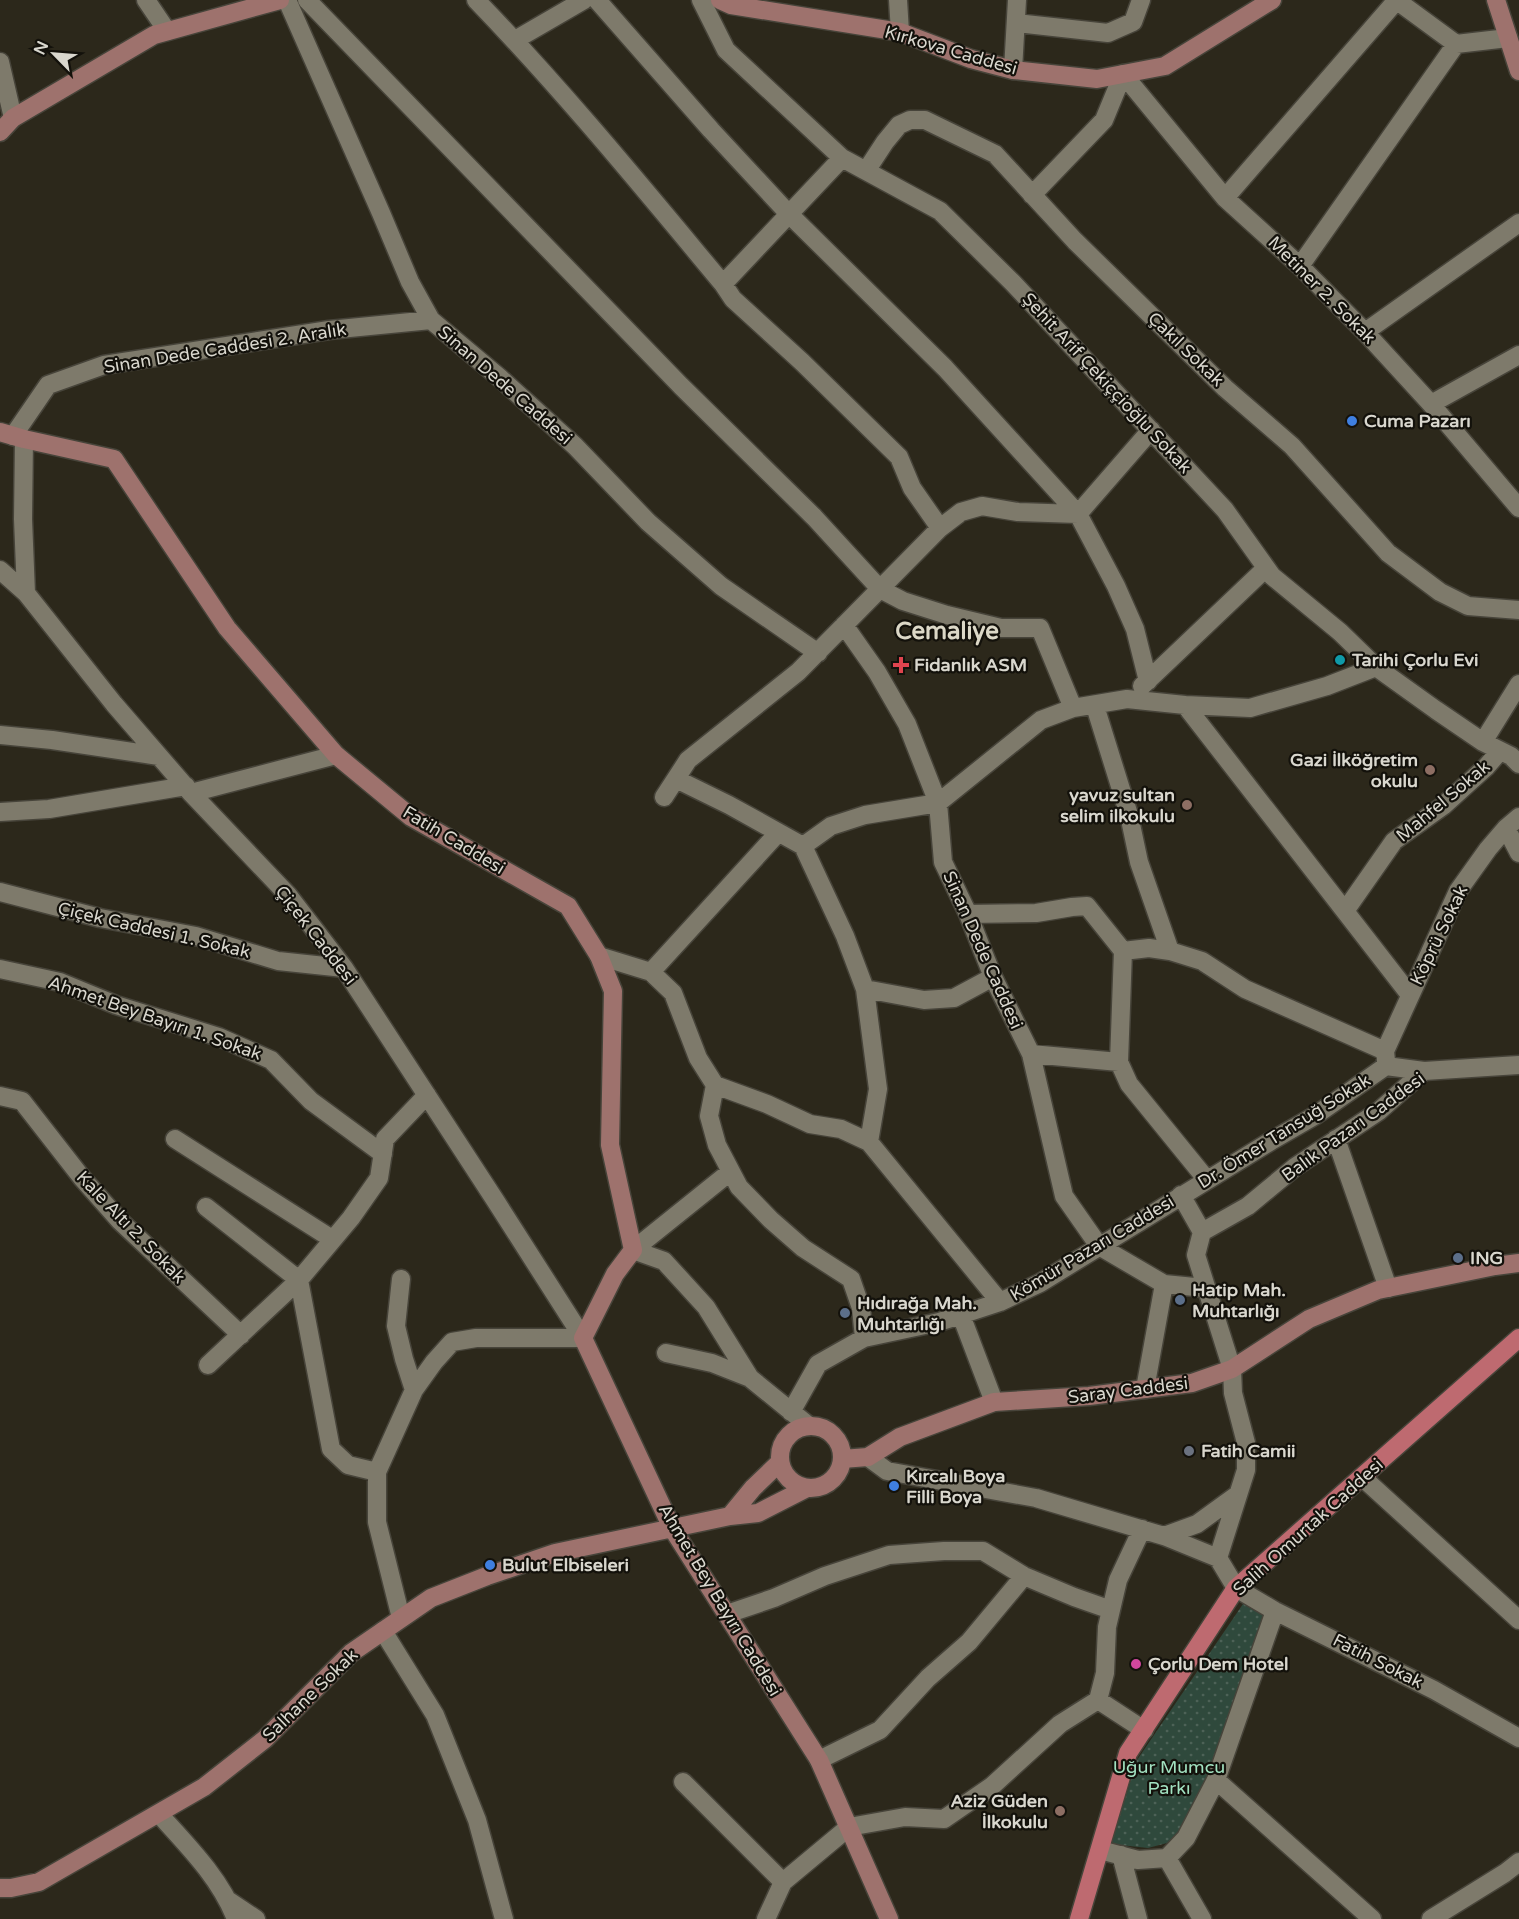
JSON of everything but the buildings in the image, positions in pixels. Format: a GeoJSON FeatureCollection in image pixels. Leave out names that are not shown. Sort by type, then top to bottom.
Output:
{"type":"FeatureCollection","features":[{"type":"Feature","properties":{"kind":"main road","name":"Salih Omurtak Caddesi"},"geometry":{"type":"LineString","coordinates":[[1079,1919],[1128,1753],[1236,1588],[1519,1338]]}},
{"type":"Feature","properties":{"kind":"street"},"geometry":{"type":"LineString","coordinates":[[146,0],[167,31]]}},
{"type":"Feature","properties":{"kind":"street"},"geometry":{"type":"LineString","coordinates":[[6,115],[154,35],[248,4],[280,0]]}},
{"type":"Feature","properties":{"kind":"street","name":"Sinan Dede Caddesi"},"geometry":{"type":"LineString","coordinates":[[287,0],[410,282],[431,320],[501,378],[575,446],[648,522],[721,586],[818,653]]}},
{"type":"Feature","properties":{"kind":"street"},"geometry":{"type":"LineString","coordinates":[[307,0],[689,395],[814,517],[880,589],[903,602],[947,615],[1001,628],[1040,628],[1073,708]]}},
{"type":"Feature","properties":{"kind":"street"},"geometry":{"type":"LineString","coordinates":[[476,0],[515,40],[644,189],[733,299],[802,362],[899,457],[912,488],[940,528]]}},
{"type":"Feature","properties":{"kind":"street"},"geometry":{"type":"LineString","coordinates":[[515,40],[584,0]]}},
{"type":"Feature","properties":{"kind":"street"},"geometry":{"type":"LineString","coordinates":[[597,0],[711,130],[788,213],[945,368],[1078,514],[1116,586],[1135,629],[1148,681]]}},
{"type":"Feature","properties":{"kind":"street","name":"Şehit Arif Çekiççioğlu Sokak"},"geometry":{"type":"LineString","coordinates":[[701,0],[726,50],[842,158],[940,211],[1013,283],[1225,510],[1272,576],[1340,632],[1376,667],[1483,742],[1510,756],[1519,764]]}},
{"type":"Feature","properties":{"kind":"street","name":"Kırkova Caddesi"},"geometry":{"type":"LineString","coordinates":[[720,0],[731,5],[900,32],[970,58],[1013,70],[1096,79],[1166,66],[1272,0]]}},
{"type":"Feature","properties":{"kind":"street"},"geometry":{"type":"LineString","coordinates":[[898,0],[900,32]]}},
{"type":"Feature","properties":{"kind":"street"},"geometry":{"type":"LineString","coordinates":[[1013,70],[1017,0]]}},
{"type":"Feature","properties":{"kind":"street"},"geometry":{"type":"LineString","coordinates":[[1016,23],[1108,33],[1132,22],[1141,0]]}},
{"type":"Feature","properties":{"kind":"street"},"geometry":{"type":"LineString","coordinates":[[1224,198],[1396,0],[1456,44],[1508,38]]}},
{"type":"Feature","properties":{"kind":"street"},"geometry":{"type":"LineString","coordinates":[[1496,0],[1519,71]]}},
{"type":"Feature","properties":{"kind":"street"},"geometry":{"type":"LineString","coordinates":[[1300,266],[1456,44]]}},
{"type":"Feature","properties":{"kind":"street"},"geometry":{"type":"LineString","coordinates":[[0,62],[6,115],[0,132]]}},
{"type":"Feature","properties":{"kind":"street"},"geometry":{"type":"LineString","coordinates":[[1032,195],[1104,120],[1123,74]]}},
{"type":"Feature","properties":{"kind":"street","name":"Metiner 2. Sokak"},"geometry":{"type":"LineString","coordinates":[[1123,74],[1224,198],[1300,266],[1365,332],[1431,404],[1519,508]]}},
{"type":"Feature","properties":{"kind":"street","name":"Çakıl Sokak"},"geometry":{"type":"LineString","coordinates":[[866,171],[899,125],[910,120],[925,120],[994,154],[1075,241],[1217,380],[1292,446],[1388,553],[1440,592],[1468,606],[1519,610]]}},
{"type":"Feature","properties":{"kind":"street"},"geometry":{"type":"LineString","coordinates":[[723,284],[842,158]]}},
{"type":"Feature","properties":{"kind":"street"},"geometry":{"type":"LineString","coordinates":[[1365,332],[1519,223]]}},
{"type":"Feature","properties":{"kind":"street","name":"Sinan Dede Caddesi 2. Aralık"},"geometry":{"type":"LineString","coordinates":[[12,436],[48,385],[104,365],[329,330],[431,320]]}},
{"type":"Feature","properties":{"kind":"street"},"geometry":{"type":"LineString","coordinates":[[1431,404],[1519,355]]}},
{"type":"Feature","properties":{"kind":"street"},"geometry":{"type":"LineString","coordinates":[[1078,514],[1151,430]]}},
{"type":"Feature","properties":{"kind":"street"},"geometry":{"type":"LineString","coordinates":[[12,436],[23,519],[26,593]]}},
{"type":"Feature","properties":{"kind":"street","name":"Fatih Caddesi"},"geometry":{"type":"LineString","coordinates":[[12,436],[114,459],[227,628],[336,755],[411,816],[568,906],[599,956],[613,991],[610,1145],[633,1250]]}},
{"type":"Feature","properties":{"kind":"street"},"geometry":{"type":"LineString","coordinates":[[664,797],[688,760],[798,672],[940,528],[961,512],[982,506],[1018,512],[1078,514]]}},
{"type":"Feature","properties":{"kind":"street"},"geometry":{"type":"LineString","coordinates":[[1127,699],[1266,568]]}},
{"type":"Feature","properties":{"kind":"street","name":"Çiçek Caddesi"},"geometry":{"type":"LineString","coordinates":[[0,570],[26,593],[114,704],[188,789],[288,895],[344,968],[583,1338]]}},
{"type":"Feature","properties":{"kind":"street","name":"Sinan Dede Caddesi"},"geometry":{"type":"LineString","coordinates":[[844,625],[877,672],[907,724],[938,803],[943,862],[968,914],[993,976],[1031,1054],[1064,1196],[1099,1246]]}},
{"type":"Feature","properties":{"kind":"street"},"geometry":{"type":"LineString","coordinates":[[803,846],[831,826],[865,815],[938,803],[1041,720],[1073,708],[1127,699],[1250,708],[1327,686],[1376,667]]}},
{"type":"Feature","properties":{"kind":"street"},"geometry":{"type":"LineString","coordinates":[[1483,742],[1518,688]]}},
{"type":"Feature","properties":{"kind":"street"},"geometry":{"type":"LineString","coordinates":[[1095,705],[1129,815],[1139,862],[1170,951]]}},
{"type":"Feature","properties":{"kind":"street"},"geometry":{"type":"LineString","coordinates":[[1185,705],[1410,995]]}},
{"type":"Feature","properties":{"kind":"street"},"geometry":{"type":"LineString","coordinates":[[0,735],[52,740],[159,756]]}},
{"type":"Feature","properties":{"kind":"street","name":"Mahfel Sokak"},"geometry":{"type":"LineString","coordinates":[[1345,911],[1394,841],[1443,806],[1486,768],[1500,751]]}},
{"type":"Feature","properties":{"kind":"street"},"geometry":{"type":"LineString","coordinates":[[0,812],[49,809],[188,789],[336,755]]}},
{"type":"Feature","properties":{"kind":"street"},"geometry":{"type":"LineString","coordinates":[[676,779],[803,846],[845,936],[865,989],[878,1089],[869,1142]]}},
{"type":"Feature","properties":{"kind":"street"},"geometry":{"type":"LineString","coordinates":[[1513,823],[1519,853]]}},
{"type":"Feature","properties":{"kind":"street","name":"Köprü Sokak"},"geometry":{"type":"LineString","coordinates":[[1385,1059],[1410,995],[1458,891],[1488,849],[1513,823]]}},
{"type":"Feature","properties":{"kind":"street"},"geometry":{"type":"LineString","coordinates":[[651,972],[778,833]]}},
{"type":"Feature","properties":{"kind":"street","name":"Çiçek Caddesi 1. Sokak"},"geometry":{"type":"LineString","coordinates":[[0,892],[100,918],[196,936],[278,961],[344,968]]}},
{"type":"Feature","properties":{"kind":"street"},"geometry":{"type":"LineString","coordinates":[[968,914],[1036,913],[1072,906],[1086,906],[1123,951],[1119,1062],[1129,1084],[1207,1180]]}},
{"type":"Feature","properties":{"kind":"street"},"geometry":{"type":"LineString","coordinates":[[1123,951],[1149,948],[1170,951],[1202,961],[1245,989],[1385,1059],[1424,1071]]}},
{"type":"Feature","properties":{"kind":"street"},"geometry":{"type":"LineString","coordinates":[[599,956],[651,972],[673,993],[698,1058],[715,1085],[767,1104],[810,1124],[841,1128],[869,1142],[1000,1302]]}},
{"type":"Feature","properties":{"kind":"street","name":"Ahmet Bey Bayırı 1. Sokak"},"geometry":{"type":"LineString","coordinates":[[0,969],[60,982],[117,1005],[219,1037],[271,1060],[311,1101],[383,1154]]}},
{"type":"Feature","properties":{"kind":"street"},"geometry":{"type":"LineString","coordinates":[[865,989],[924,1000],[954,998],[993,976]]}},
{"type":"Feature","properties":{"kind":"street"},"geometry":{"type":"LineString","coordinates":[[1031,1054],[1119,1062]]}},
{"type":"Feature","properties":{"kind":"street","name":"Dr. Ömer Tansuğ Sokak"},"geometry":{"type":"LineString","coordinates":[[1181,1195],[1316,1115],[1385,1059]]}},
{"type":"Feature","properties":{"kind":"street","name":"Balık Pazarı Caddesi"},"geometry":{"type":"LineString","coordinates":[[1202,1232],[1248,1206],[1295,1167],[1379,1111],[1424,1071],[1519,1065]]}},
{"type":"Feature","properties":{"kind":"street"},"geometry":{"type":"LineString","coordinates":[[715,1085],[710,1116],[717,1145],[730,1172],[739,1187],[771,1220],[803,1248],[851,1279],[861,1308],[864,1338]]}},
{"type":"Feature","properties":{"kind":"street"},"geometry":{"type":"LineString","coordinates":[[208,1365],[299,1280],[351,1218],[379,1178],[385,1140],[427,1095]]}},
{"type":"Feature","properties":{"kind":"street","name":"Kale Altı 2. Sokak"},"geometry":{"type":"LineString","coordinates":[[0,1096],[22,1101],[82,1178],[120,1221],[241,1335]]}},
{"type":"Feature","properties":{"kind":"street"},"geometry":{"type":"LineString","coordinates":[[176,1139],[332,1239]]}},
{"type":"Feature","properties":{"kind":"street"},"geometry":{"type":"LineString","coordinates":[[1336,1139],[1388,1288]]}},
{"type":"Feature","properties":{"kind":"street"},"geometry":{"type":"LineString","coordinates":[[401,1618],[377,1521],[377,1472],[414,1390],[434,1362],[453,1342],[476,1338],[583,1338],[615,1274],[633,1250],[730,1172]]}},
{"type":"Feature","properties":{"kind":"street"},"geometry":{"type":"LineString","coordinates":[[1181,1195],[1202,1232],[1196,1255],[1232,1369],[1233,1393],[1246,1443],[1246,1470],[1218,1558]]}},
{"type":"Feature","properties":{"kind":"street","name":"Kömür Pazarı Caddesi"},"geometry":{"type":"LineString","coordinates":[[791,1412],[819,1364],[864,1338],[939,1322],[1000,1302],[1040,1282],[1181,1195]]}},
{"type":"Feature","properties":{"kind":"street"},"geometry":{"type":"LineString","coordinates":[[206,1207],[299,1280],[331,1449],[348,1466],[377,1472]]}},
{"type":"Feature","properties":{"kind":"street"},"geometry":{"type":"LineString","coordinates":[[1099,1246],[1164,1284],[1205,1288]]}},
{"type":"Feature","properties":{"kind":"street"},"geometry":{"type":"LineString","coordinates":[[633,1250],[664,1261],[706,1308],[750,1378]]}},
{"type":"Feature","properties":{"kind":"street","name":"Saray Caddesi"},"geometry":{"type":"LineString","coordinates":[[868,1457],[900,1437],[994,1402],[1089,1396],[1192,1383],[1232,1369],[1310,1319],[1378,1290],[1519,1263]]}},
{"type":"Feature","properties":{"kind":"street"},"geometry":{"type":"LineString","coordinates":[[401,1278],[396,1326],[414,1390]]}},
{"type":"Feature","properties":{"kind":"street"},"geometry":{"type":"LineString","coordinates":[[1145,1389],[1164,1284]]}},
{"type":"Feature","properties":{"kind":"street"},"geometry":{"type":"LineString","coordinates":[[961,1315],[994,1402]]}},
{"type":"Feature","properties":{"kind":"street","name":"Ahmet Bey Bayırı Caddesi"},"geometry":{"type":"LineString","coordinates":[[583,1338],[672,1528],[819,1760],[889,1919]]}},
{"type":"Feature","properties":{"kind":"street"},"geometry":{"type":"LineString","coordinates":[[666,1353],[712,1363],[750,1378],[809,1426]]}},
{"type":"Feature","properties":{"kind":"street"},"geometry":{"type":"LineString","coordinates":[[809,1426],[819,1427],[836,1439],[841,1449],[842,1459],[840,1469],[834,1478],[817,1488],[807,1488],[798,1486],[789,1480],[783,1472],[780,1452],[790,1434],[809,1426]]}},
{"type":"Feature","properties":{"kind":"street"},"geometry":{"type":"LineString","coordinates":[[842,1459],[868,1457],[888,1470],[1036,1498],[1164,1536],[1218,1558],[1236,1588]]}},
{"type":"Feature","properties":{"kind":"street"},"geometry":{"type":"LineString","coordinates":[[730,1516],[753,1488],[780,1462]]}},
{"type":"Feature","properties":{"kind":"street"},"geometry":{"type":"LineString","coordinates":[[1362,1477],[1519,1620]]}},
{"type":"Feature","properties":{"kind":"street"},"geometry":{"type":"LineString","coordinates":[[672,1528],[730,1516],[758,1513],[807,1488]]}},
{"type":"Feature","properties":{"kind":"street"},"geometry":{"type":"LineString","coordinates":[[1164,1536],[1197,1524],[1237,1495]]}},
{"type":"Feature","properties":{"kind":"street","name":"Salhane Sokak"},"geometry":{"type":"LineString","coordinates":[[0,1888],[39,1882],[204,1786],[265,1739],[351,1653],[431,1598],[496,1572],[555,1553],[672,1528]]}},
{"type":"Feature","properties":{"kind":"street"},"geometry":{"type":"LineString","coordinates":[[766,1919],[783,1882],[849,1827],[905,1817],[944,1819],[992,1786],[1060,1724],[1098,1700],[1105,1673],[1107,1627],[1118,1580],[1142,1529]]}},
{"type":"Feature","properties":{"kind":"street"},"geometry":{"type":"LineString","coordinates":[[727,1614],[774,1598],[825,1576],[889,1555],[944,1551],[983,1551],[1024,1576],[1074,1598],[1111,1610]]}},
{"type":"Feature","properties":{"kind":"street"},"geometry":{"type":"LineString","coordinates":[[819,1760],[880,1730],[928,1678],[969,1642],[1024,1576]]}},
{"type":"Feature","properties":{"kind":"street","name":"Fatih Sokak"},"geometry":{"type":"LineString","coordinates":[[1236,1588],[1275,1611],[1434,1690],[1519,1738]]}},
{"type":"Feature","properties":{"kind":"street"},"geometry":{"type":"LineString","coordinates":[[1100,1850],[1138,1860],[1167,1858],[1186,1838],[1216,1780],[1275,1611]]}},
{"type":"Feature","properties":{"kind":"street"},"geometry":{"type":"LineString","coordinates":[[383,1631],[435,1715],[477,1820],[504,1919]]}},
{"type":"Feature","properties":{"kind":"street"},"geometry":{"type":"LineString","coordinates":[[1098,1700],[1144,1730]]}},
{"type":"Feature","properties":{"kind":"street"},"geometry":{"type":"LineString","coordinates":[[1216,1780],[1372,1919]]}},
{"type":"Feature","properties":{"kind":"street"},"geometry":{"type":"LineString","coordinates":[[683,1782],[783,1882]]}},
{"type":"Feature","properties":{"kind":"street"},"geometry":{"type":"LineString","coordinates":[[159,1814],[207,1868],[229,1901],[236,1919]]}},
{"type":"Feature","properties":{"kind":"street"},"geometry":{"type":"LineString","coordinates":[[1121,1856],[1138,1919]]}},
{"type":"Feature","properties":{"kind":"street"},"geometry":{"type":"LineString","coordinates":[[1167,1858],[1202,1919]]}},
{"type":"Feature","properties":{"kind":"street"},"geometry":{"type":"LineString","coordinates":[[1431,1919],[1519,1862]]}},
{"type":"Feature","properties":{"kind":"street"},"geometry":{"type":"LineString","coordinates":[[229,1901],[256,1919]]}},
{"type":"Feature","properties":{"kind":"green space","name":"Uğur Mumcu Parkı"},"geometry":{"type":"Polygon","coordinates":[[[1245,1601],[1275,1611],[1208,1773],[1186,1838],[1148,1848],[1111,1844],[1137,1760],[1245,1601]]]}},
{"type":"Feature","properties":{"kind":"place","name":"Cuma Pazarı"},"geometry":{"type":"Point","coordinates":[1352,421]}},
{"type":"Feature","properties":{"kind":"place","name":"Tarihi Çorlu Evi"},"geometry":{"type":"Point","coordinates":[1340,660]}},
{"type":"Feature","properties":{"kind":"place","name":"Fidanlık ASM"},"geometry":{"type":"Point","coordinates":[901,665]}},
{"type":"Feature","properties":{"kind":"place","name":"Gazi İlköğretim okulu"},"geometry":{"type":"Point","coordinates":[1430,770]}},
{"type":"Feature","properties":{"kind":"place","name":"yavuz sultan selim ilkokulu"},"geometry":{"type":"Point","coordinates":[1187,805]}},
{"type":"Feature","properties":{"kind":"place","name":"ING"},"geometry":{"type":"Point","coordinates":[1458,1258]}},
{"type":"Feature","properties":{"kind":"place","name":"Hatip Mah. Muhtarlığı"},"geometry":{"type":"Point","coordinates":[1180,1300]}},
{"type":"Feature","properties":{"kind":"place","name":"Hıdırağa Mah. Muhtarlığı"},"geometry":{"type":"Point","coordinates":[845,1313]}},
{"type":"Feature","properties":{"kind":"place","name":"Fatih Camii"},"geometry":{"type":"Point","coordinates":[1189,1451]}},
{"type":"Feature","properties":{"kind":"place","name":"Kırcalı Boya Filli Boya"},"geometry":{"type":"Point","coordinates":[894,1486]}},
{"type":"Feature","properties":{"kind":"place","name":"Bulut Elbiseleri"},"geometry":{"type":"Point","coordinates":[490,1565]}},
{"type":"Feature","properties":{"kind":"place","name":"Çorlu Dem Hotel"},"geometry":{"type":"Point","coordinates":[1136,1664]}},
{"type":"Feature","properties":{"kind":"place","name":"Aziz Güden İlkokulu"},"geometry":{"type":"Point","coordinates":[1060,1811]}},
{"type":"Feature","properties":{"kind":"district","name":"Cemaliye"},"geometry":{"type":"Point","coordinates":[947,631]}}]}
